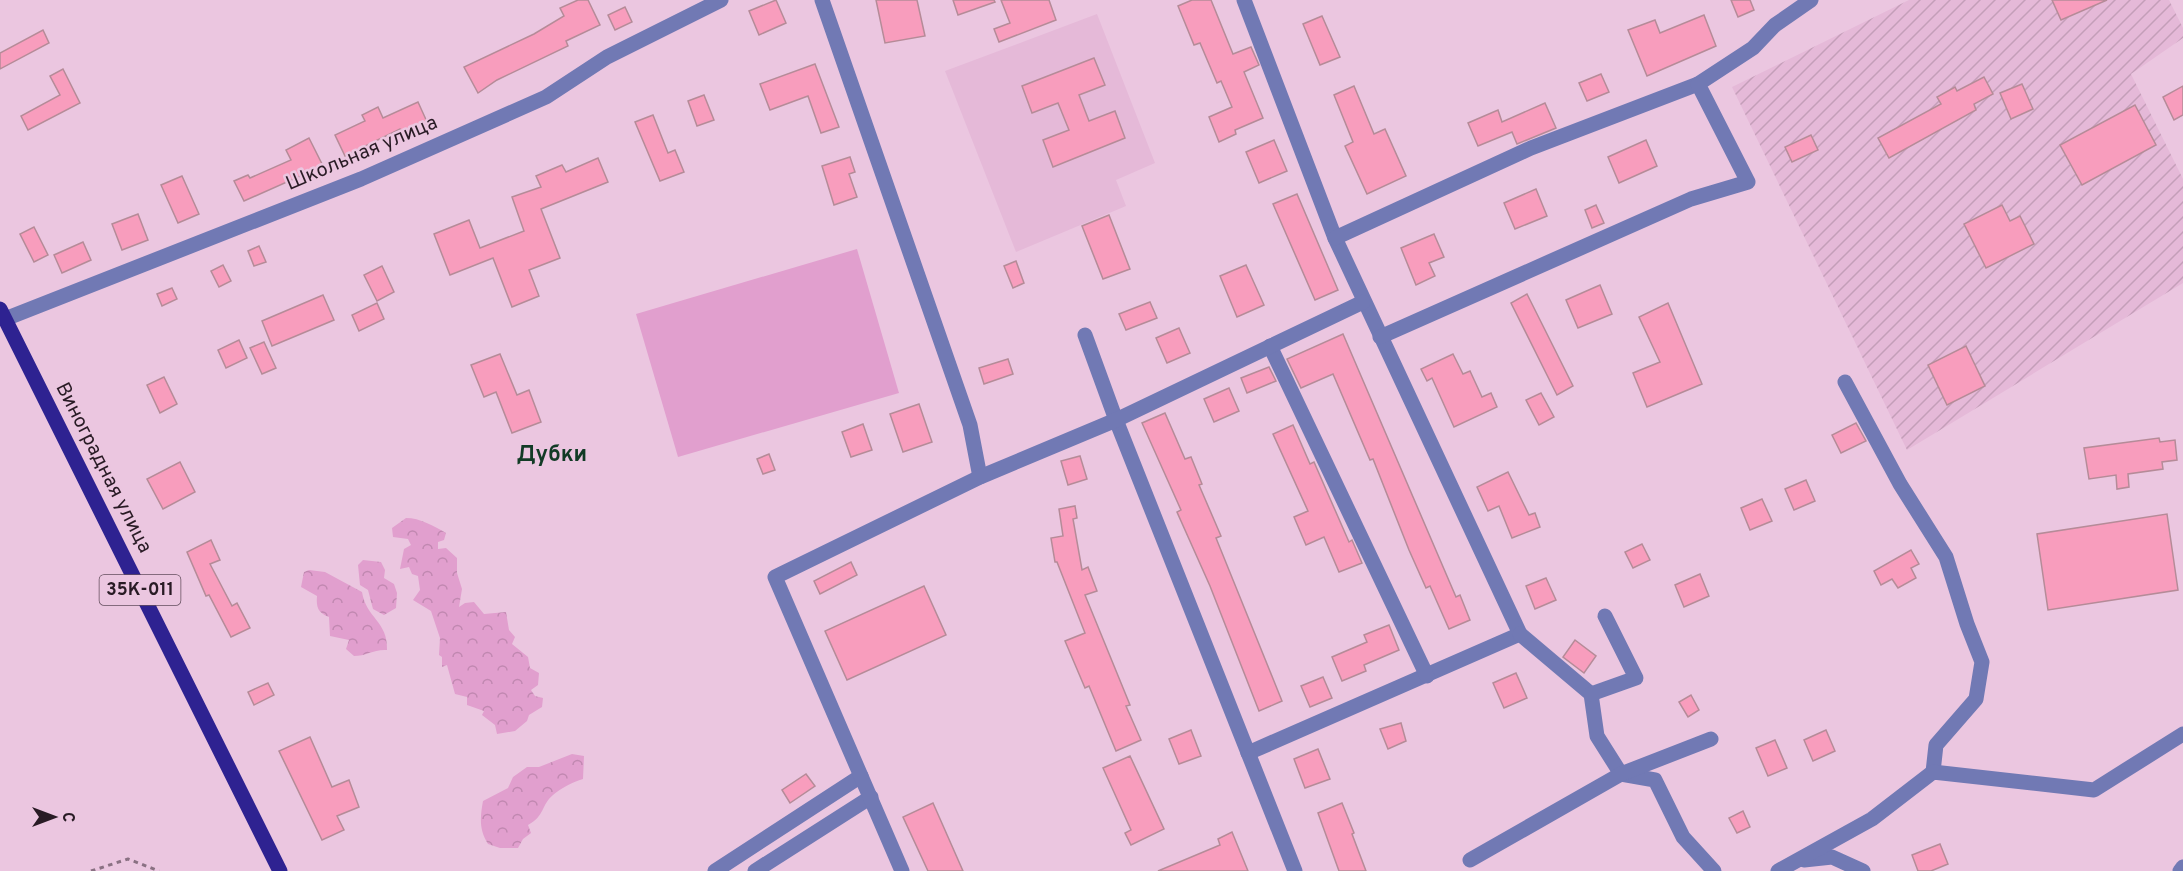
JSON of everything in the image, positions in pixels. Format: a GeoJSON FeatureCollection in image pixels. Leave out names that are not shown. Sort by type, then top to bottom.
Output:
{"type":"FeatureCollection","features":[{"type":"Feature","properties":{"kind":"main road","name":"Виноградная улица"},"geometry":{"type":"LineString","coordinates":[[2,314],[280,871]]}},
{"type":"Feature","properties":{"kind":"street","name":"Школьная улица"},"geometry":{"type":"LineString","coordinates":[[2,314],[361,179],[546,97],[607,57],[721,0]]}},
{"type":"Feature","properties":{"kind":"street"},"geometry":{"type":"LineString","coordinates":[[822,0],[970,424],[980,477]]}},
{"type":"Feature","properties":{"kind":"street"},"geometry":{"type":"LineString","coordinates":[[1244,0],[1335,238],[1520,634],[1591,694],[1597,736],[1621,774],[1655,780],[1683,837],[1714,871]]}},
{"type":"Feature","properties":{"kind":"street"},"geometry":{"type":"LineString","coordinates":[[1335,238],[1531,148],[1698,84],[1753,48],[1775,25],[1810,0]]}},
{"type":"Feature","properties":{"kind":"street"},"geometry":{"type":"LineString","coordinates":[[1380,337],[1691,199],[1748,182],[1698,84]]}},
{"type":"Feature","properties":{"kind":"street"},"geometry":{"type":"LineString","coordinates":[[902,871],[775,577],[980,477],[1116,420],[1364,302]]}},
{"type":"Feature","properties":{"kind":"street"},"geometry":{"type":"LineString","coordinates":[[1085,335],[1116,420],[1295,871]]}},
{"type":"Feature","properties":{"kind":"street"},"geometry":{"type":"LineString","coordinates":[[1270,346],[1427,676]]}},
{"type":"Feature","properties":{"kind":"street"},"geometry":{"type":"LineString","coordinates":[[1845,382],[1900,484],[1946,557],[1967,624],[1982,662],[1976,699],[1936,745],[1933,772]]}},
{"type":"Feature","properties":{"kind":"street"},"geometry":{"type":"LineString","coordinates":[[1591,694],[1636,678],[1605,616]]}},
{"type":"Feature","properties":{"kind":"street"},"geometry":{"type":"LineString","coordinates":[[1248,753],[1520,634]]}},
{"type":"Feature","properties":{"kind":"street"},"geometry":{"type":"LineString","coordinates":[[1778,871],[1872,819],[1933,772],[2094,790],[2183,734]]}},
{"type":"Feature","properties":{"kind":"street"},"geometry":{"type":"LineString","coordinates":[[1470,860],[1621,774],[1711,739]]}},
{"type":"Feature","properties":{"kind":"street"},"geometry":{"type":"LineString","coordinates":[[715,871],[861,776]]}},
{"type":"Feature","properties":{"kind":"street"},"geometry":{"type":"LineString","coordinates":[[755,871],[871,797]]}},
{"type":"Feature","properties":{"kind":"street"},"geometry":{"type":"LineString","coordinates":[[1796,861],[1832,856],[1863,871]]}},
{"type":"Feature","properties":{"kind":"street"},"geometry":{"type":"LineString","coordinates":[[2180,871],[2183,867]]}},
{"type":"Feature","properties":{"kind":"path"},"geometry":{"type":"LineString","coordinates":[[91,871],[128,859],[159,871]]}},
{"type":"Feature","properties":{"kind":"shaded area"},"geometry":{"type":"Polygon","coordinates":[[[1909,0],[2169,0],[2183,28],[2183,38],[2131,74],[2183,179],[2183,283],[1907,450],[1732,87],[1909,0]]]}},
{"type":"Feature","properties":{"kind":"shaded area"},"geometry":{"type":"Polygon","coordinates":[[[1097,14],[1155,163],[1116,180],[1126,206],[1016,252],[945,71],[1097,14]]]}},
{"type":"Feature","properties":{"kind":"green space"},"geometry":{"type":"Polygon","coordinates":[[[857,249],[899,393],[678,457],[636,314],[857,249]]]}},
{"type":"Feature","properties":{"kind":"green space"},"geometry":{"type":"Polygon","coordinates":[[[406,518],[422,521],[446,533],[444,540],[438,542],[438,549],[446,548],[457,558],[457,573],[462,589],[459,607],[465,603],[474,602],[484,614],[506,612],[509,630],[515,637],[512,644],[528,657],[530,668],[539,673],[538,685],[531,690],[535,696],[543,698],[542,707],[529,715],[527,721],[515,731],[497,734],[495,725],[482,715],[484,711],[467,705],[467,697],[455,694],[447,665],[442,667],[442,657],[439,655],[440,638],[431,611],[413,600],[420,590],[418,576],[412,574],[409,567],[400,569],[404,549],[411,545],[408,539],[393,537],[392,528],[406,518]]]}},
{"type":"Feature","properties":{"kind":"green space"},"geometry":{"type":"Polygon","coordinates":[[[363,560],[381,562],[385,570],[384,578],[394,584],[397,593],[396,608],[384,615],[373,609],[368,590],[360,585],[358,565],[363,560]]]}},
{"type":"Feature","properties":{"kind":"green space"},"geometry":{"type":"Polygon","coordinates":[[[309,570],[325,572],[362,592],[364,601],[384,632],[387,650],[354,656],[346,649],[349,640],[330,636],[329,617],[318,609],[317,596],[301,587],[304,572],[309,570]]]}},
{"type":"Feature","properties":{"kind":"green space"},"geometry":{"type":"Polygon","coordinates":[[[572,754],[584,756],[583,779],[556,792],[549,799],[537,818],[528,825],[531,833],[523,839],[518,848],[500,848],[488,844],[481,823],[483,801],[508,788],[513,777],[527,767],[539,767],[572,754]]]}},
{"type":"Feature","properties":{"kind":"building"},"geometry":{"type":"Polygon","coordinates":[[[578,0],[588,0],[600,25],[566,41],[568,46],[497,80],[478,93],[464,67],[534,34],[564,16],[560,8],[578,0]]]}},
{"type":"Feature","properties":{"kind":"building"},"geometry":{"type":"Polygon","coordinates":[[[776,0],[786,23],[759,35],[749,11],[776,0]]]}},
{"type":"Feature","properties":{"kind":"building"},"geometry":{"type":"Polygon","coordinates":[[[876,0],[917,0],[925,36],[885,43],[876,0]]]}},
{"type":"Feature","properties":{"kind":"building"},"geometry":{"type":"Polygon","coordinates":[[[953,0],[994,0],[995,2],[958,15],[953,0]]]}},
{"type":"Feature","properties":{"kind":"building"},"geometry":{"type":"Polygon","coordinates":[[[1001,0],[1049,0],[1056,20],[999,42],[994,29],[1010,23],[1001,0]]]}},
{"type":"Feature","properties":{"kind":"building"},"geometry":{"type":"Polygon","coordinates":[[[1192,0],[1211,0],[1233,54],[1251,47],[1259,65],[1244,72],[1263,118],[1235,130],[1236,134],[1219,142],[1209,117],[1232,107],[1221,81],[1217,83],[1200,43],[1194,45],[1178,6],[1192,0]]]}},
{"type":"Feature","properties":{"kind":"building"},"geometry":{"type":"Polygon","coordinates":[[[1731,0],[1750,0],[1754,10],[1738,17],[1731,0]]]}},
{"type":"Feature","properties":{"kind":"building"},"geometry":{"type":"Polygon","coordinates":[[[2052,0],[2107,0],[2061,20],[2052,0]]]}},
{"type":"Feature","properties":{"kind":"building"},"geometry":{"type":"Polygon","coordinates":[[[625,7],[632,22],[615,30],[608,15],[625,7]]]}},
{"type":"Feature","properties":{"kind":"building"},"geometry":{"type":"Polygon","coordinates":[[[1704,15],[1716,46],[1647,76],[1628,30],[1655,20],[1660,33],[1704,15]]]}},
{"type":"Feature","properties":{"kind":"building"},"geometry":{"type":"Polygon","coordinates":[[[1322,16],[1340,57],[1320,65],[1303,24],[1322,16]]]}},
{"type":"Feature","properties":{"kind":"building"},"geometry":{"type":"Polygon","coordinates":[[[43,30],[49,43],[0,69],[0,53],[43,30]]]}},
{"type":"Feature","properties":{"kind":"building"},"geometry":{"type":"Polygon","coordinates":[[[1094,58],[1105,85],[1079,95],[1089,121],[1115,111],[1125,138],[1053,167],[1043,140],[1069,130],[1058,103],[1032,113],[1022,86],[1094,58]]]}},
{"type":"Feature","properties":{"kind":"building"},"geometry":{"type":"Polygon","coordinates":[[[815,64],[839,127],[821,133],[808,96],[770,110],[760,84],[815,64]]]}},
{"type":"Feature","properties":{"kind":"building"},"geometry":{"type":"Polygon","coordinates":[[[63,69],[80,103],[28,130],[21,116],[60,95],[50,76],[63,69]]]}},
{"type":"Feature","properties":{"kind":"building"},"geometry":{"type":"Polygon","coordinates":[[[1601,74],[1609,92],[1587,101],[1579,83],[1601,74]]]}},
{"type":"Feature","properties":{"kind":"building"},"geometry":{"type":"Polygon","coordinates":[[[1984,77],[1993,94],[1974,104],[1976,110],[1889,158],[1878,138],[1941,104],[1937,97],[1955,87],[1957,91],[1984,77]]]}},
{"type":"Feature","properties":{"kind":"building"},"geometry":{"type":"Polygon","coordinates":[[[2022,84],[2033,109],[2011,119],[2000,93],[2022,84]]]}},
{"type":"Feature","properties":{"kind":"building"},"geometry":{"type":"Polygon","coordinates":[[[1354,86],[1374,134],[1385,129],[1406,176],[1367,194],[1345,146],[1353,142],[1334,95],[1354,86]]]}},
{"type":"Feature","properties":{"kind":"building"},"geometry":{"type":"Polygon","coordinates":[[[2183,86],[2183,115],[2174,120],[2163,97],[2183,86]]]}},
{"type":"Feature","properties":{"kind":"building"},"geometry":{"type":"Polygon","coordinates":[[[704,95],[714,120],[697,126],[688,101],[704,95]]]}},
{"type":"Feature","properties":{"kind":"building"},"geometry":{"type":"Polygon","coordinates":[[[418,102],[428,124],[403,135],[400,129],[345,156],[335,135],[365,121],[362,115],[378,107],[383,118],[418,102]]]}},
{"type":"Feature","properties":{"kind":"building"},"geometry":{"type":"Polygon","coordinates":[[[1545,103],[1556,128],[1517,144],[1512,132],[1478,146],[1468,123],[1498,110],[1502,122],[1545,103]]]}},
{"type":"Feature","properties":{"kind":"building"},"geometry":{"type":"Polygon","coordinates":[[[2135,105],[2156,145],[2082,185],[2060,145],[2135,105]]]}},
{"type":"Feature","properties":{"kind":"building"},"geometry":{"type":"Polygon","coordinates":[[[653,115],[668,153],[675,150],[684,172],[660,181],[635,122],[653,115]]]}},
{"type":"Feature","properties":{"kind":"building"},"geometry":{"type":"Polygon","coordinates":[[[1811,135],[1818,150],[1792,162],[1785,147],[1811,135]]]}},
{"type":"Feature","properties":{"kind":"building"},"geometry":{"type":"Polygon","coordinates":[[[309,138],[323,166],[244,201],[234,181],[248,175],[250,178],[291,160],[286,150],[309,138]]]}},
{"type":"Feature","properties":{"kind":"building"},"geometry":{"type":"Polygon","coordinates":[[[1274,140],[1287,171],[1259,183],[1246,152],[1274,140]]]}},
{"type":"Feature","properties":{"kind":"building"},"geometry":{"type":"Polygon","coordinates":[[[1646,140],[1657,166],[1619,183],[1608,157],[1646,140]]]}},
{"type":"Feature","properties":{"kind":"building"},"geometry":{"type":"Polygon","coordinates":[[[850,157],[855,172],[849,174],[857,197],[834,205],[822,166],[850,157]]]}},
{"type":"Feature","properties":{"kind":"building"},"geometry":{"type":"Polygon","coordinates":[[[598,158],[608,182],[541,209],[560,258],[529,270],[539,296],[512,307],[493,258],[450,275],[434,234],[469,220],[480,248],[524,231],[512,197],[541,187],[536,176],[562,165],[566,172],[598,158]]]}},
{"type":"Feature","properties":{"kind":"building"},"geometry":{"type":"Polygon","coordinates":[[[182,176],[199,214],[178,223],[161,185],[182,176]]]}},
{"type":"Feature","properties":{"kind":"building"},"geometry":{"type":"Polygon","coordinates":[[[1536,189],[1547,216],[1515,229],[1504,203],[1536,189]]]}},
{"type":"Feature","properties":{"kind":"building"},"geometry":{"type":"Polygon","coordinates":[[[1297,194],[1338,290],[1315,300],[1273,204],[1297,194]]]}},
{"type":"Feature","properties":{"kind":"building"},"geometry":{"type":"Polygon","coordinates":[[[1596,205],[1604,223],[1592,228],[1585,210],[1596,205]]]}},
{"type":"Feature","properties":{"kind":"building"},"geometry":{"type":"Polygon","coordinates":[[[2002,205],[2010,221],[2020,216],[2034,244],[1986,268],[1964,224],[2002,205]]]}},
{"type":"Feature","properties":{"kind":"building"},"geometry":{"type":"Polygon","coordinates":[[[138,214],[148,240],[122,250],[112,224],[138,214]]]}},
{"type":"Feature","properties":{"kind":"building"},"geometry":{"type":"Polygon","coordinates":[[[1109,215],[1130,269],[1103,279],[1082,226],[1109,215]]]}},
{"type":"Feature","properties":{"kind":"building"},"geometry":{"type":"Polygon","coordinates":[[[34,227],[48,255],[34,262],[20,234],[34,227]]]}},
{"type":"Feature","properties":{"kind":"building"},"geometry":{"type":"Polygon","coordinates":[[[1434,234],[1444,257],[1429,263],[1435,276],[1416,285],[1401,248],[1434,234]]]}},
{"type":"Feature","properties":{"kind":"building"},"geometry":{"type":"Polygon","coordinates":[[[83,242],[91,260],[62,273],[54,255],[83,242]]]}},
{"type":"Feature","properties":{"kind":"building"},"geometry":{"type":"Polygon","coordinates":[[[259,246],[266,262],[254,266],[248,251],[259,246]]]}},
{"type":"Feature","properties":{"kind":"building"},"geometry":{"type":"Polygon","coordinates":[[[1016,261],[1024,283],[1013,288],[1004,266],[1016,261]]]}},
{"type":"Feature","properties":{"kind":"building"},"geometry":{"type":"Polygon","coordinates":[[[223,265],[231,281],[219,287],[211,271],[223,265]]]}},
{"type":"Feature","properties":{"kind":"building"},"geometry":{"type":"Polygon","coordinates":[[[1246,265],[1264,305],[1237,317],[1220,276],[1246,265]]]}},
{"type":"Feature","properties":{"kind":"building"},"geometry":{"type":"Polygon","coordinates":[[[382,266],[394,292],[377,301],[364,275],[382,266]]]}},
{"type":"Feature","properties":{"kind":"building"},"geometry":{"type":"Polygon","coordinates":[[[1600,285],[1612,314],[1578,328],[1566,300],[1600,285]]]}},
{"type":"Feature","properties":{"kind":"building"},"geometry":{"type":"Polygon","coordinates":[[[172,288],[177,299],[162,306],[157,294],[172,288]]]}},
{"type":"Feature","properties":{"kind":"building"},"geometry":{"type":"Polygon","coordinates":[[[1527,294],[1573,386],[1557,395],[1511,303],[1527,294]]]}},
{"type":"Feature","properties":{"kind":"building"},"geometry":{"type":"Polygon","coordinates":[[[323,295],[334,320],[272,346],[262,321],[323,295]]]}},
{"type":"Feature","properties":{"kind":"building"},"geometry":{"type":"Polygon","coordinates":[[[1150,302],[1157,318],[1126,330],[1119,314],[1150,302]]]}},
{"type":"Feature","properties":{"kind":"building"},"geometry":{"type":"Polygon","coordinates":[[[377,303],[384,319],[359,331],[352,315],[377,303]]]}},
{"type":"Feature","properties":{"kind":"building"},"geometry":{"type":"Polygon","coordinates":[[[1668,303],[1702,384],[1647,407],[1633,373],[1660,362],[1639,317],[1668,303]]]}},
{"type":"Feature","properties":{"kind":"building"},"geometry":{"type":"Polygon","coordinates":[[[1179,328],[1190,353],[1167,363],[1156,338],[1179,328]]]}},
{"type":"Feature","properties":{"kind":"building"},"geometry":{"type":"Polygon","coordinates":[[[1343,334],[1456,597],[1460,595],[1470,620],[1449,629],[1430,586],[1426,588],[1373,459],[1370,460],[1333,374],[1301,388],[1287,359],[1343,334]]]}},
{"type":"Feature","properties":{"kind":"building"},"geometry":{"type":"Polygon","coordinates":[[[239,340],[247,358],[226,368],[218,350],[239,340]]]}},
{"type":"Feature","properties":{"kind":"building"},"geometry":{"type":"Polygon","coordinates":[[[264,342],[276,368],[262,374],[250,348],[264,342]]]}},
{"type":"Feature","properties":{"kind":"building"},"geometry":{"type":"Polygon","coordinates":[[[1966,346],[1985,386],[1947,405],[1928,365],[1966,346]]]}},
{"type":"Feature","properties":{"kind":"building"},"geometry":{"type":"Polygon","coordinates":[[[500,354],[517,395],[529,390],[541,422],[512,433],[496,392],[484,397],[471,365],[500,354]]]}},
{"type":"Feature","properties":{"kind":"building"},"geometry":{"type":"Polygon","coordinates":[[[1453,354],[1463,374],[1470,371],[1482,397],[1491,393],[1497,407],[1454,427],[1432,378],[1427,381],[1421,369],[1453,354]]]}},
{"type":"Feature","properties":{"kind":"building"},"geometry":{"type":"Polygon","coordinates":[[[1008,359],[1013,374],[984,384],[979,368],[1008,359]]]}},
{"type":"Feature","properties":{"kind":"building"},"geometry":{"type":"Polygon","coordinates":[[[1269,367],[1276,381],[1247,393],[1241,378],[1269,367]]]}},
{"type":"Feature","properties":{"kind":"building"},"geometry":{"type":"Polygon","coordinates":[[[164,377],[177,404],[160,413],[147,385],[164,377]]]}},
{"type":"Feature","properties":{"kind":"building"},"geometry":{"type":"Polygon","coordinates":[[[1229,388],[1239,411],[1214,422],[1204,399],[1229,388]]]}},
{"type":"Feature","properties":{"kind":"building"},"geometry":{"type":"Polygon","coordinates":[[[1541,393],[1554,417],[1539,425],[1526,400],[1541,393]]]}},
{"type":"Feature","properties":{"kind":"building"},"geometry":{"type":"Polygon","coordinates":[[[919,404],[932,442],[903,452],[890,414],[919,404]]]}},
{"type":"Feature","properties":{"kind":"building"},"geometry":{"type":"Polygon","coordinates":[[[1165,413],[1185,459],[1191,457],[1202,484],[1199,485],[1221,536],[1216,538],[1282,701],[1259,711],[1210,586],[1177,512],[1181,510],[1142,423],[1165,413]]]}},
{"type":"Feature","properties":{"kind":"building"},"geometry":{"type":"Polygon","coordinates":[[[1856,423],[1866,441],[1841,453],[1832,435],[1856,423]]]}},
{"type":"Feature","properties":{"kind":"building"},"geometry":{"type":"Polygon","coordinates":[[[863,424],[872,450],[851,457],[842,432],[863,424]]]}},
{"type":"Feature","properties":{"kind":"building"},"geometry":{"type":"Polygon","coordinates":[[[1293,425],[1310,464],[1314,462],[1349,542],[1352,540],[1362,563],[1339,572],[1324,537],[1306,545],[1294,517],[1308,511],[1273,434],[1293,425]]]}},
{"type":"Feature","properties":{"kind":"building"},"geometry":{"type":"Polygon","coordinates":[[[2159,438],[2160,442],[2175,440],[2177,460],[2162,462],[2163,469],[2128,474],[2129,487],[2117,489],[2116,475],[2089,479],[2084,448],[2159,438]]]}},
{"type":"Feature","properties":{"kind":"building"},"geometry":{"type":"Polygon","coordinates":[[[769,454],[775,470],[763,474],[757,459],[769,454]]]}},
{"type":"Feature","properties":{"kind":"building"},"geometry":{"type":"Polygon","coordinates":[[[1080,456],[1087,479],[1068,485],[1061,461],[1080,456]]]}},
{"type":"Feature","properties":{"kind":"building"},"geometry":{"type":"Polygon","coordinates":[[[180,462],[195,492],[163,509],[147,479],[180,462]]]}},
{"type":"Feature","properties":{"kind":"building"},"geometry":{"type":"Polygon","coordinates":[[[1508,472],[1529,515],[1535,513],[1540,527],[1512,538],[1499,506],[1488,511],[1477,487],[1508,472]]]}},
{"type":"Feature","properties":{"kind":"building"},"geometry":{"type":"Polygon","coordinates":[[[1806,480],[1815,501],[1794,510],[1785,489],[1806,480]]]}},
{"type":"Feature","properties":{"kind":"building"},"geometry":{"type":"Polygon","coordinates":[[[1762,499],[1772,521],[1750,530],[1741,508],[1762,499]]]}},
{"type":"Feature","properties":{"kind":"building"},"geometry":{"type":"Polygon","coordinates":[[[1075,506],[1077,518],[1073,519],[1082,570],[1088,567],[1097,591],[1085,595],[1130,705],[1126,706],[1141,740],[1116,751],[1089,686],[1085,688],[1065,641],[1085,633],[1057,562],[1055,562],[1051,538],[1063,536],[1059,509],[1075,506]]]}},
{"type":"Feature","properties":{"kind":"building"},"geometry":{"type":"Polygon","coordinates":[[[2167,514],[2178,590],[2048,610],[2037,534],[2167,514]]]}},
{"type":"Feature","properties":{"kind":"building"},"geometry":{"type":"Polygon","coordinates":[[[211,540],[220,560],[210,564],[232,606],[237,603],[250,628],[231,637],[209,595],[206,596],[187,552],[211,540]]]}},
{"type":"Feature","properties":{"kind":"building"},"geometry":{"type":"Polygon","coordinates":[[[1642,544],[1650,560],[1633,568],[1625,552],[1642,544]]]}},
{"type":"Feature","properties":{"kind":"building"},"geometry":{"type":"Polygon","coordinates":[[[1911,550],[1919,564],[1911,568],[1916,578],[1898,588],[1892,579],[1881,585],[1874,571],[1911,550]]]}},
{"type":"Feature","properties":{"kind":"building"},"geometry":{"type":"Polygon","coordinates":[[[851,562],[857,575],[820,594],[814,581],[851,562]]]}},
{"type":"Feature","properties":{"kind":"building"},"geometry":{"type":"Polygon","coordinates":[[[1700,574],[1709,596],[1684,607],[1675,585],[1700,574]]]}},
{"type":"Feature","properties":{"kind":"building"},"geometry":{"type":"Polygon","coordinates":[[[1546,578],[1556,600],[1535,609],[1526,586],[1546,578]]]}},
{"type":"Feature","properties":{"kind":"building"},"geometry":{"type":"Polygon","coordinates":[[[924,586],[946,635],[847,680],[825,631],[924,586]]]}},
{"type":"Feature","properties":{"kind":"building"},"geometry":{"type":"Polygon","coordinates":[[[1389,625],[1399,650],[1364,665],[1366,671],[1342,681],[1332,657],[1367,642],[1364,635],[1389,625]]]}},
{"type":"Feature","properties":{"kind":"building"},"geometry":{"type":"Polygon","coordinates":[[[1575,640],[1596,656],[1584,673],[1563,657],[1575,640]]]}},
{"type":"Feature","properties":{"kind":"building"},"geometry":{"type":"Polygon","coordinates":[[[1516,673],[1527,698],[1504,708],[1493,683],[1516,673]]]}},
{"type":"Feature","properties":{"kind":"building"},"geometry":{"type":"Polygon","coordinates":[[[1323,677],[1332,698],[1310,707],[1301,686],[1323,677]]]}},
{"type":"Feature","properties":{"kind":"building"},"geometry":{"type":"Polygon","coordinates":[[[268,683],[274,695],[254,705],[248,692],[268,683]]]}},
{"type":"Feature","properties":{"kind":"building"},"geometry":{"type":"Polygon","coordinates":[[[1691,695],[1699,710],[1688,717],[1679,702],[1691,695]]]}},
{"type":"Feature","properties":{"kind":"building"},"geometry":{"type":"Polygon","coordinates":[[[1401,723],[1406,741],[1388,749],[1380,729],[1401,723]]]}},
{"type":"Feature","properties":{"kind":"building"},"geometry":{"type":"Polygon","coordinates":[[[1191,730],[1201,756],[1179,764],[1169,739],[1191,730]]]}},
{"type":"Feature","properties":{"kind":"building"},"geometry":{"type":"Polygon","coordinates":[[[1826,730],[1835,751],[1813,761],[1804,740],[1826,730]]]}},
{"type":"Feature","properties":{"kind":"building"},"geometry":{"type":"Polygon","coordinates":[[[310,737],[332,787],[349,780],[359,807],[337,816],[344,830],[322,840],[279,751],[310,737]]]}},
{"type":"Feature","properties":{"kind":"building"},"geometry":{"type":"Polygon","coordinates":[[[1775,740],[1787,768],[1768,776],[1756,748],[1775,740]]]}},
{"type":"Feature","properties":{"kind":"building"},"geometry":{"type":"Polygon","coordinates":[[[1318,749],[1330,779],[1305,788],[1294,759],[1318,749]]]}},
{"type":"Feature","properties":{"kind":"building"},"geometry":{"type":"Polygon","coordinates":[[[1130,756],[1164,829],[1131,845],[1125,833],[1131,830],[1103,768],[1130,756]]]}},
{"type":"Feature","properties":{"kind":"building"},"geometry":{"type":"Polygon","coordinates":[[[806,774],[815,786],[790,803],[782,790],[806,774]]]}},
{"type":"Feature","properties":{"kind":"building"},"geometry":{"type":"Polygon","coordinates":[[[933,803],[963,871],[928,871],[903,817],[933,803]]]}},
{"type":"Feature","properties":{"kind":"building"},"geometry":{"type":"Polygon","coordinates":[[[1342,803],[1366,871],[1339,871],[1318,813],[1342,803]]]}},
{"type":"Feature","properties":{"kind":"building"},"geometry":{"type":"Polygon","coordinates":[[[1743,811],[1750,827],[1737,833],[1729,818],[1743,811]]]}},
{"type":"Feature","properties":{"kind":"building"},"geometry":{"type":"Polygon","coordinates":[[[1232,832],[1248,871],[1158,871],[1220,845],[1218,839],[1232,832]]]}},
{"type":"Feature","properties":{"kind":"building"},"geometry":{"type":"Polygon","coordinates":[[[1940,844],[1948,864],[1931,871],[1918,871],[1912,855],[1940,844]]]}},
{"type":"Feature","properties":{"kind":"district","name":"Дубки"},"geometry":{"type":"Point","coordinates":[552,455]}}]}
